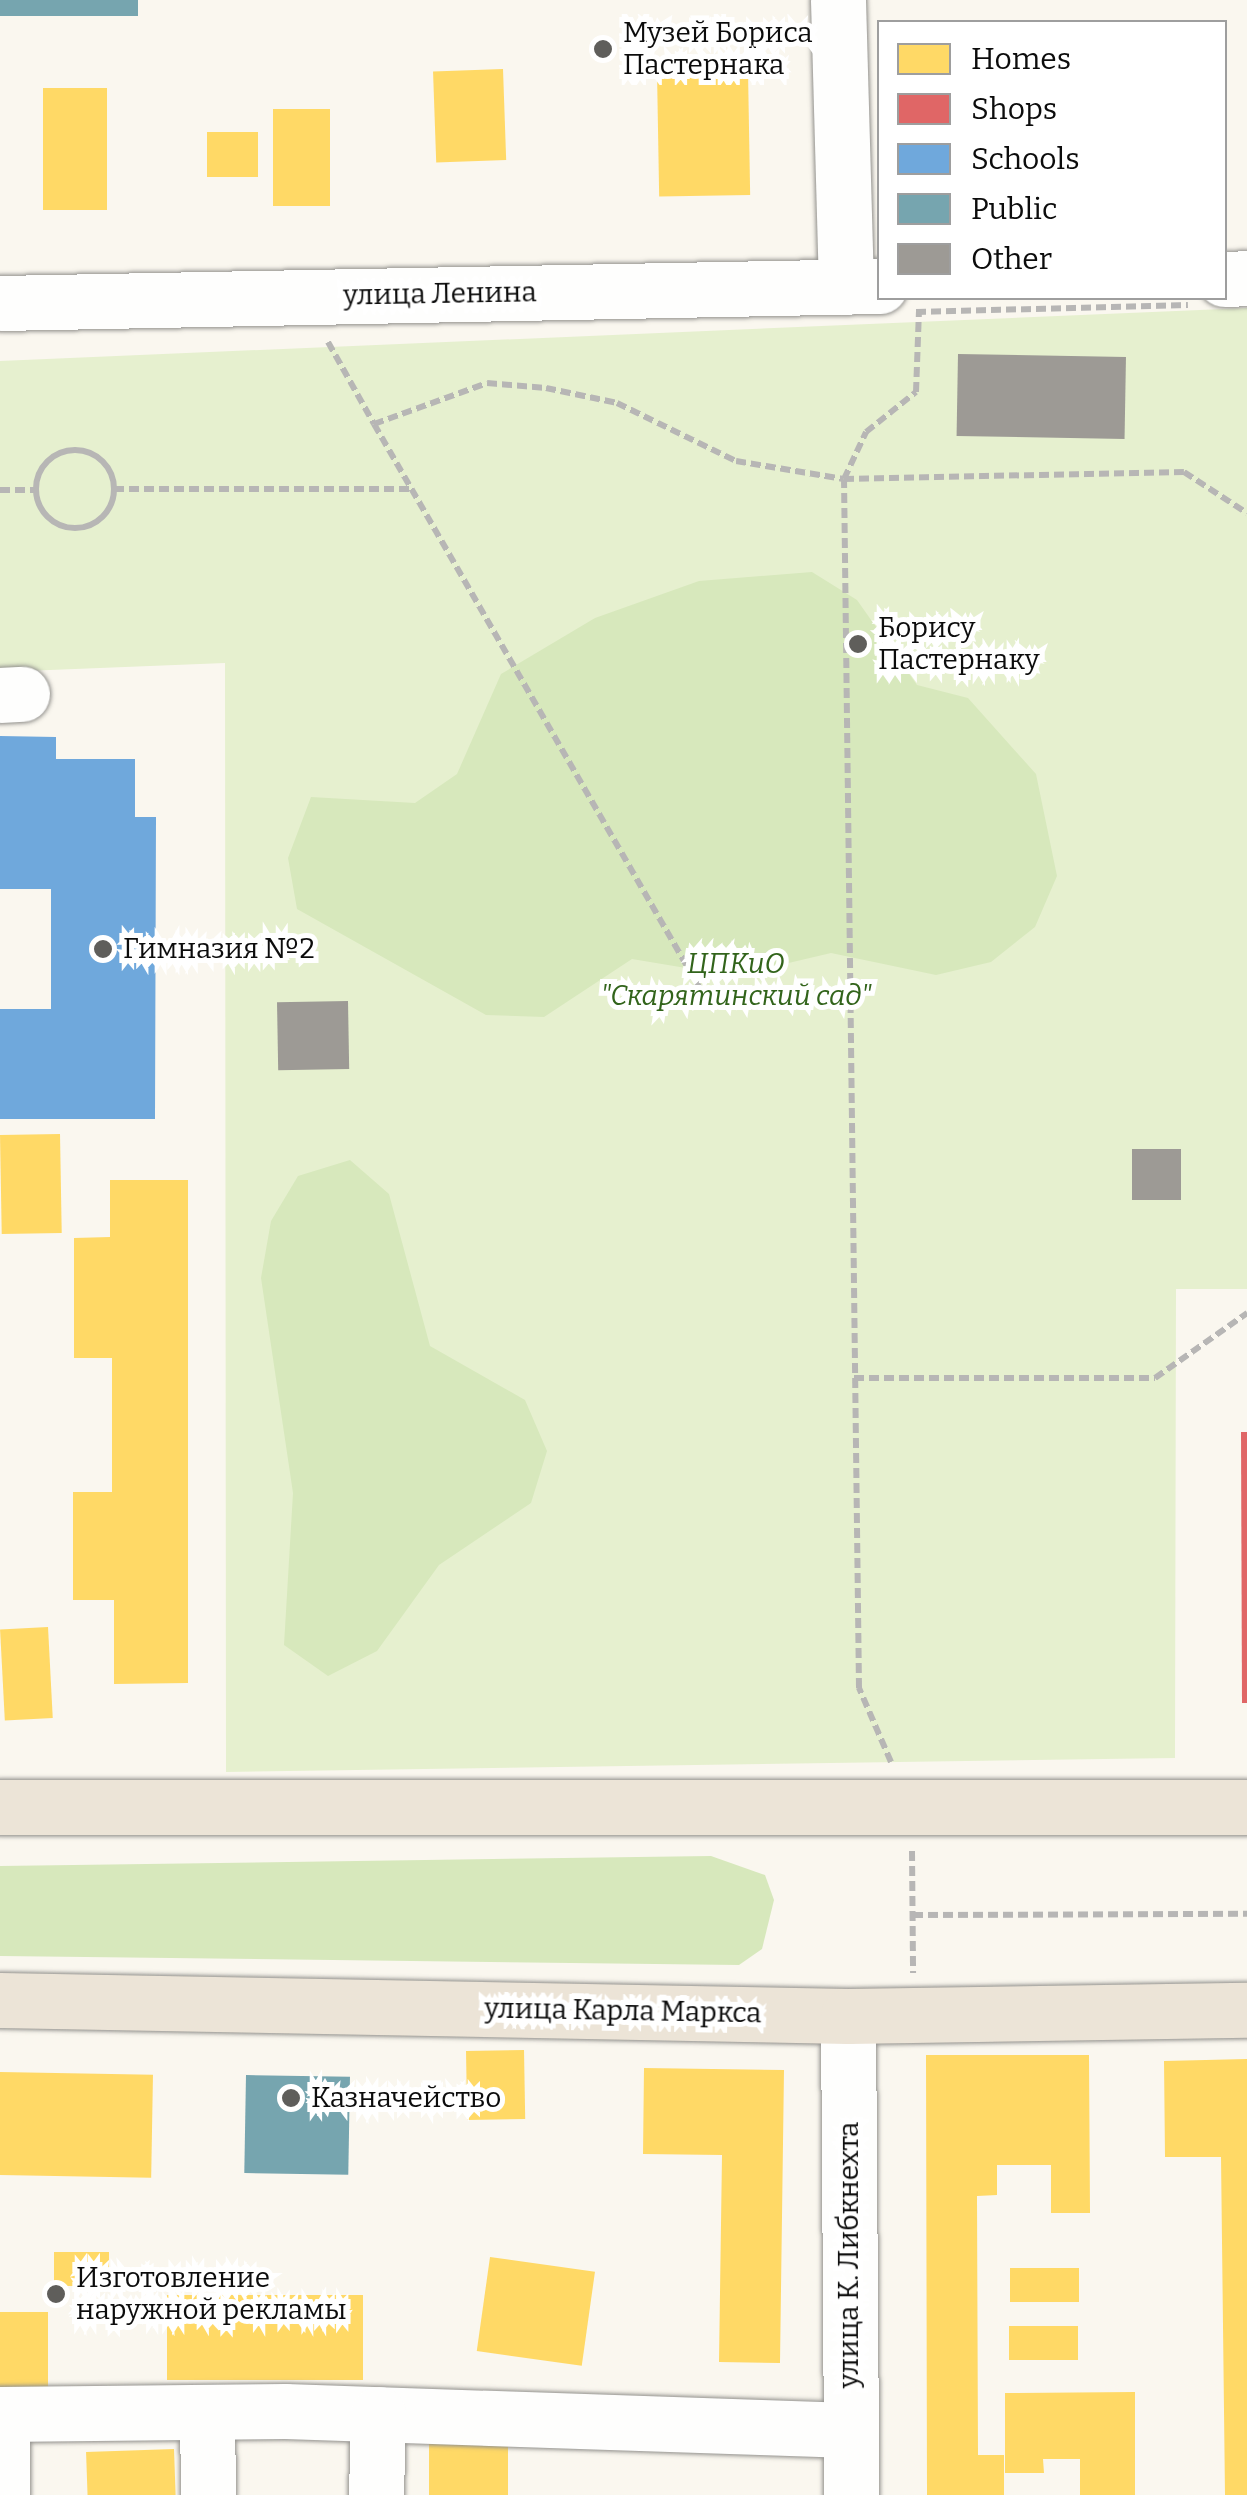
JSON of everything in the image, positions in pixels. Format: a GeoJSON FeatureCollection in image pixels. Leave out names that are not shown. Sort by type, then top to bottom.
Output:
{"type":"FeatureCollection","features":[{"type":"Feature","properties":{"kind":"main road"},"geometry":{"type":"LineString","coordinates":[[0,1807],[1247,1807]]}},
{"type":"Feature","properties":{"kind":"main road","name":"улица Карла Маркса"},"geometry":{"type":"LineString","coordinates":[[0,2000],[848,2016],[1247,2010]]}},
{"type":"Feature","properties":{"kind":"street"},"geometry":{"type":"LineString","coordinates":[[838,0],[863,286]]}},
{"type":"Feature","properties":{"kind":"street","name":"улица Ленина"},"geometry":{"type":"LineString","coordinates":[[0,302],[863,286]]}},
{"type":"Feature","properties":{"kind":"street","name":"улица К. Либкнехта"},"geometry":{"type":"LineString","coordinates":[[848,2016],[851,2495]]}},
{"type":"Feature","properties":{"kind":"street"},"geometry":{"type":"LineString","coordinates":[[208,2412],[208,2495]]}},
{"type":"Feature","properties":{"kind":"street"},"geometry":{"type":"LineString","coordinates":[[2,2495],[1,2414],[378,2414],[850,2430]]}},
{"type":"Feature","properties":{"kind":"street"},"geometry":{"type":"LineString","coordinates":[[376,2495],[378,2414]]}},
{"type":"Feature","properties":{"kind":"path"},"geometry":{"type":"LineString","coordinates":[[914,2014],[911,1808],[858,1688],[844,478],[866,432],[916,392],[920,300]]}},
{"type":"Feature","properties":{"kind":"path"},"geometry":{"type":"LineString","coordinates":[[320,328],[706,999],[850,1000]]}},
{"type":"Feature","properties":{"kind":"path"},"geometry":{"type":"LineString","coordinates":[[374,424],[487,383],[546,388],[617,403],[736,461],[844,478],[1184,472],[1247,513]]}},
{"type":"Feature","properties":{"kind":"path"},"geometry":{"type":"LineString","coordinates":[[80,450],[104,463],[114,489],[104,515],[80,528],[54,523],[36,490],[44,465],[80,450]]}},
{"type":"Feature","properties":{"kind":"path"},"geometry":{"type":"LineString","coordinates":[[114,489],[411,489]]}},
{"type":"Feature","properties":{"kind":"path"},"geometry":{"type":"LineString","coordinates":[[0,490],[36,490]]}},
{"type":"Feature","properties":{"kind":"path"},"geometry":{"type":"LineString","coordinates":[[854,1378],[1156,1378],[1247,1313]]}},
{"type":"Feature","properties":{"kind":"path"},"geometry":{"type":"LineString","coordinates":[[913,1915],[1247,1914]]}},
{"type":"Feature","properties":{"kind":"green space","name":"ЦПКиО \"Скарятинский сад\""},"geometry":{"type":"Polygon","coordinates":[[[1247,308],[1247,1289],[1176,1289],[1175,1758],[226,1772],[225,663],[0,672],[0,361],[1247,308]]]}},
{"type":"Feature","properties":{"kind":"green space"},"geometry":{"type":"Polygon","coordinates":[[[812,572],[857,600],[917,685],[968,698],[1036,774],[1057,876],[1035,927],[991,962],[936,975],[831,953],[734,976],[632,959],[544,1017],[486,1015],[297,909],[288,858],[311,797],[415,803],[457,774],[501,674],[595,618],[699,581],[812,572]]]}},
{"type":"Feature","properties":{"kind":"green space"},"geometry":{"type":"Polygon","coordinates":[[[350,1160],[389,1194],[430,1346],[525,1400],[547,1451],[531,1503],[439,1565],[377,1651],[328,1676],[284,1645],[293,1493],[261,1278],[271,1221],[298,1176],[350,1160]]]}},
{"type":"Feature","properties":{"kind":"green space"},"geometry":{"type":"Polygon","coordinates":[[[711,1856],[765,1875],[774,1900],[762,1949],[739,1965],[0,1956],[0,1866],[711,1856]]]}},
{"type":"Feature","properties":{"kind":"building: Homes"},"geometry":{"type":"Polygon","coordinates":[[[503,69],[506,160],[436,162],[433,71],[503,69]]]}},
{"type":"Feature","properties":{"kind":"building: Homes"},"geometry":{"type":"Polygon","coordinates":[[[748,71],[750,195],[659,197],[657,73],[748,71]]]}},
{"type":"Feature","properties":{"kind":"building: Homes"},"geometry":{"type":"Polygon","coordinates":[[[43,88],[107,88],[107,210],[43,210],[43,88]]]}},
{"type":"Feature","properties":{"kind":"building: Homes"},"geometry":{"type":"Polygon","coordinates":[[[273,109],[330,109],[330,206],[273,206],[273,109]]]}},
{"type":"Feature","properties":{"kind":"building: Homes"},"geometry":{"type":"Polygon","coordinates":[[[207,132],[258,132],[258,177],[207,177],[207,132]]]}},
{"type":"Feature","properties":{"kind":"building: Homes"},"geometry":{"type":"Polygon","coordinates":[[[60,1134],[62,1233],[2,1234],[0,1135],[60,1134]]]}},
{"type":"Feature","properties":{"kind":"building: Homes"},"geometry":{"type":"Polygon","coordinates":[[[110,1180],[188,1180],[188,1683],[114,1684],[114,1600],[73,1600],[73,1492],[112,1492],[112,1358],[74,1358],[74,1238],[110,1237],[110,1180]]]}},
{"type":"Feature","properties":{"kind":"building: Homes"},"geometry":{"type":"Polygon","coordinates":[[[48,1627],[53,1718],[5,1720],[0,1630],[48,1627]]]}},
{"type":"Feature","properties":{"kind":"building: Homes"},"geometry":{"type":"Polygon","coordinates":[[[524,2050],[525,2119],[467,2120],[466,2051],[524,2050]]]}},
{"type":"Feature","properties":{"kind":"building: Homes"},"geometry":{"type":"Polygon","coordinates":[[[926,2055],[1089,2055],[1090,2213],[1051,2213],[1051,2165],[997,2165],[997,2195],[977,2196],[978,2455],[1004,2455],[1004,2495],[927,2495],[926,2055]]]}},
{"type":"Feature","properties":{"kind":"building: Homes"},"geometry":{"type":"Polygon","coordinates":[[[1247,2059],[1247,2495],[1225,2495],[1221,2157],[1165,2157],[1164,2061],[1247,2059]]]}},
{"type":"Feature","properties":{"kind":"building: Homes"},"geometry":{"type":"Polygon","coordinates":[[[644,2068],[784,2070],[780,2363],[719,2362],[722,2155],[643,2154],[644,2068]]]}},
{"type":"Feature","properties":{"kind":"building: Homes"},"geometry":{"type":"Polygon","coordinates":[[[0,2072],[153,2075],[151,2178],[0,2175],[0,2072]]]}},
{"type":"Feature","properties":{"kind":"building: Homes"},"geometry":{"type":"Polygon","coordinates":[[[54,2252],[109,2252],[109,2286],[54,2286],[54,2252]]]}},
{"type":"Feature","properties":{"kind":"building: Homes"},"geometry":{"type":"Polygon","coordinates":[[[490,2257],[595,2272],[582,2366],[477,2351],[490,2257]]]}},
{"type":"Feature","properties":{"kind":"building: Homes"},"geometry":{"type":"Polygon","coordinates":[[[1010,2268],[1079,2268],[1079,2302],[1010,2302],[1010,2268]]]}},
{"type":"Feature","properties":{"kind":"building: Homes"},"geometry":{"type":"Polygon","coordinates":[[[167,2295],[363,2295],[363,2380],[167,2380],[167,2295]]]}},
{"type":"Feature","properties":{"kind":"building: Homes"},"geometry":{"type":"Polygon","coordinates":[[[0,2312],[48,2312],[48,2394],[0,2394],[0,2312]]]}},
{"type":"Feature","properties":{"kind":"building: Homes"},"geometry":{"type":"Polygon","coordinates":[[[1009,2326],[1078,2326],[1078,2360],[1009,2360],[1009,2326]]]}},
{"type":"Feature","properties":{"kind":"building: Homes"},"geometry":{"type":"Polygon","coordinates":[[[1135,2392],[1135,2495],[1080,2495],[1080,2459],[1043,2459],[1044,2473],[1005,2473],[1005,2393],[1135,2392]]]}},
{"type":"Feature","properties":{"kind":"building: Homes"},"geometry":{"type":"Polygon","coordinates":[[[429,2443],[508,2443],[508,2495],[429,2495],[429,2443]]]}},
{"type":"Feature","properties":{"kind":"building: Homes"},"geometry":{"type":"Polygon","coordinates":[[[174,2449],[176,2495],[88,2495],[86,2452],[174,2449]]]}},
{"type":"Feature","properties":{"kind":"building: Shops"},"geometry":{"type":"Polygon","coordinates":[[[1241,1432],[1247,1432],[1247,1703],[1242,1703],[1241,1432]]]}},
{"type":"Feature","properties":{"kind":"building: Schools","name":"Гимназия №2"},"geometry":{"type":"Polygon","coordinates":[[[0,736],[56,737],[56,759],[135,759],[135,817],[156,817],[155,1119],[0,1119],[0,1009],[51,1009],[51,889],[0,889],[0,736]]]}},
{"type":"Feature","properties":{"kind":"building: Public"},"geometry":{"type":"Polygon","coordinates":[[[0,0],[138,0],[138,16],[0,16],[0,0]]]}},
{"type":"Feature","properties":{"kind":"building: Public"},"geometry":{"type":"Polygon","coordinates":[[[246,2075],[350,2077],[348,2175],[244,2173],[246,2075]]]}},
{"type":"Feature","properties":{"kind":"building: Other"},"geometry":{"type":"Polygon","coordinates":[[[958,354],[1126,357],[1125,439],[957,436],[958,354]]]}},
{"type":"Feature","properties":{"kind":"building: Other"},"geometry":{"type":"Polygon","coordinates":[[[348,1001],[349,1069],[278,1070],[277,1002],[348,1001]]]}},
{"type":"Feature","properties":{"kind":"building: Other"},"geometry":{"type":"Polygon","coordinates":[[[1132,1149],[1181,1149],[1181,1200],[1132,1200],[1132,1149]]]}},
{"type":"Feature","properties":{"kind":"place","name":"Музей Бориса Пастернака"},"geometry":{"type":"Point","coordinates":[603,49]}},
{"type":"Feature","properties":{"kind":"place","name":"Борису Пастернаку"},"geometry":{"type":"Point","coordinates":[858,644]}},
{"type":"Feature","properties":{"kind":"place","name":"Гимназия №2"},"geometry":{"type":"Point","coordinates":[103,949]}},
{"type":"Feature","properties":{"kind":"place","name":"Казначейство"},"geometry":{"type":"Point","coordinates":[291,2098]}},
{"type":"Feature","properties":{"kind":"place","name":"Изготовление наружной рекламы"},"geometry":{"type":"Point","coordinates":[56,2294]}}]}
